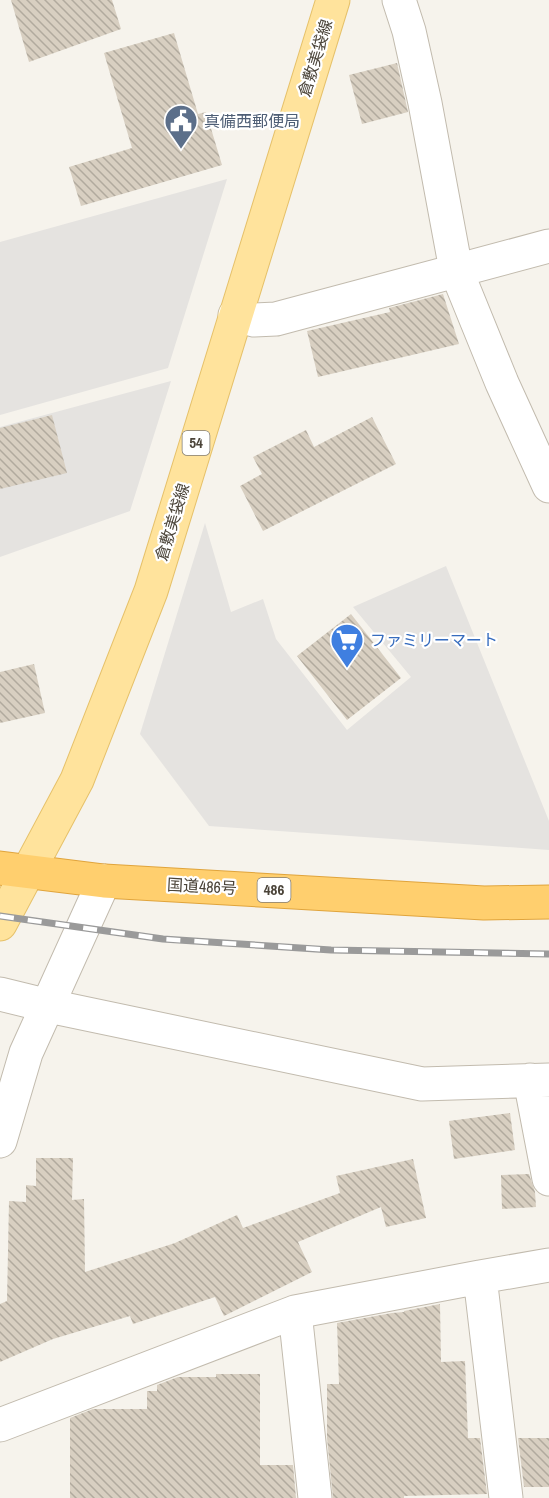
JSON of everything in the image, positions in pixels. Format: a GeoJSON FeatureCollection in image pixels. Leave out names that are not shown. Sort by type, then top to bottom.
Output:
{"type":"FeatureCollection","features":[{"type":"Feature","properties":{"kind":"highway","name":"国道486号"},"geometry":{"type":"LineString","coordinates":[[13,870],[104,881],[484,903],[549,902]]}},
{"type":"Feature","properties":{"kind":"main road","name":"倉敷美袋線"},"geometry":{"type":"LineString","coordinates":[[0,924],[13,870],[77,780],[151,591],[333,0]]}},
{"type":"Feature","properties":{"kind":"street"},"geometry":{"type":"LineString","coordinates":[[399,0],[425,103],[456,270],[502,383],[549,486]]}},
{"type":"Feature","properties":{"kind":"street"},"geometry":{"type":"LineString","coordinates":[[235,315],[254,320],[276,319],[549,246]]}},
{"type":"Feature","properties":{"kind":"street"},"geometry":{"type":"LineString","coordinates":[[0,1141],[26,1053],[104,881]]}},
{"type":"Feature","properties":{"kind":"street"},"geometry":{"type":"LineString","coordinates":[[0,994],[422,1084],[540,1080],[549,1179]]}},
{"type":"Feature","properties":{"kind":"street"},"geometry":{"type":"LineString","coordinates":[[0,1425],[295,1312],[549,1265]]}},
{"type":"Feature","properties":{"kind":"street"},"geometry":{"type":"LineString","coordinates":[[480,1277],[506,1498]]}},
{"type":"Feature","properties":{"kind":"street"},"geometry":{"type":"LineString","coordinates":[[295,1312],[315,1498]]}},
{"type":"Feature","properties":{"kind":"shaded area"},"geometry":{"type":"Polygon","coordinates":[[[227,179],[168,368],[0,415],[0,242],[227,179]]]}},
{"type":"Feature","properties":{"kind":"shaded area"},"geometry":{"type":"Polygon","coordinates":[[[171,381],[130,511],[0,557],[0,427],[171,381]]]}},
{"type":"Feature","properties":{"kind":"shaded area"},"geometry":{"type":"Polygon","coordinates":[[[205,523],[231,612],[263,599],[276,639],[347,730],[411,677],[353,607],[446,566],[549,821],[549,850],[209,826],[140,734],[205,523]]]}},
{"type":"Feature","properties":{"kind":"building"},"geometry":{"type":"Polygon","coordinates":[[[11,0],[112,0],[121,29],[29,62],[11,0]]]}},
{"type":"Feature","properties":{"kind":"building"},"geometry":{"type":"Polygon","coordinates":[[[174,33],[198,114],[206,112],[222,165],[81,206],[69,167],[132,148],[104,53],[174,33]]]}},
{"type":"Feature","properties":{"kind":"building"},"geometry":{"type":"Polygon","coordinates":[[[397,63],[408,112],[362,124],[349,75],[397,63]]]}},
{"type":"Feature","properties":{"kind":"building"},"geometry":{"type":"Polygon","coordinates":[[[443,294],[459,344],[318,377],[307,331],[390,312],[389,308],[443,294]]]}},
{"type":"Feature","properties":{"kind":"building"},"geometry":{"type":"Polygon","coordinates":[[[52,415],[67,473],[0,489],[0,428],[52,415]]]}},
{"type":"Feature","properties":{"kind":"building"},"geometry":{"type":"Polygon","coordinates":[[[372,417],[396,464],[263,531],[240,486],[262,474],[253,457],[306,430],[314,447],[372,417]]]}},
{"type":"Feature","properties":{"kind":"building"},"geometry":{"type":"Polygon","coordinates":[[[351,614],[401,678],[347,720],[297,656],[351,614]]]}},
{"type":"Feature","properties":{"kind":"building"},"geometry":{"type":"Polygon","coordinates":[[[34,664],[45,713],[0,723],[0,672],[34,664]]]}},
{"type":"Feature","properties":{"kind":"building"},"geometry":{"type":"Polygon","coordinates":[[[510,1113],[515,1150],[454,1159],[449,1121],[510,1113]]]}},
{"type":"Feature","properties":{"kind":"building"},"geometry":{"type":"Polygon","coordinates":[[[36,1158],[73,1158],[72,1200],[84,1199],[85,1272],[175,1243],[237,1215],[243,1228],[340,1193],[336,1176],[413,1159],[426,1218],[386,1227],[381,1207],[298,1242],[312,1272],[224,1316],[215,1297],[133,1324],[130,1316],[53,1339],[0,1362],[0,1304],[7,1301],[9,1201],[26,1202],[26,1185],[36,1186],[36,1158]]]}},
{"type":"Feature","properties":{"kind":"building"},"geometry":{"type":"Polygon","coordinates":[[[529,1174],[535,1192],[536,1207],[502,1209],[501,1175],[529,1174]]]}},
{"type":"Feature","properties":{"kind":"building"},"geometry":{"type":"Polygon","coordinates":[[[440,1304],[441,1362],[465,1361],[468,1438],[480,1438],[487,1494],[404,1496],[404,1498],[333,1498],[327,1438],[327,1384],[339,1384],[337,1323],[440,1304]]]}},
{"type":"Feature","properties":{"kind":"building"},"geometry":{"type":"Polygon","coordinates":[[[216,1374],[260,1374],[260,1465],[293,1465],[296,1498],[70,1498],[70,1418],[93,1409],[147,1409],[147,1391],[157,1391],[157,1385],[178,1377],[216,1377],[216,1374]]]}},
{"type":"Feature","properties":{"kind":"building"},"geometry":{"type":"Polygon","coordinates":[[[518,1438],[549,1438],[549,1487],[524,1487],[518,1438]]]}},
{"type":"Feature","properties":{"kind":"railway"},"geometry":{"type":"LineString","coordinates":[[0,916],[163,939],[331,950],[549,954]]}},
{"type":"Feature","properties":{"kind":"place","name":"真備西郵便局"},"geometry":{"type":"Point","coordinates":[181,150]}},
{"type":"Feature","properties":{"kind":"place","name":"ファミリーマート"},"geometry":{"type":"Point","coordinates":[347,669]}}]}
